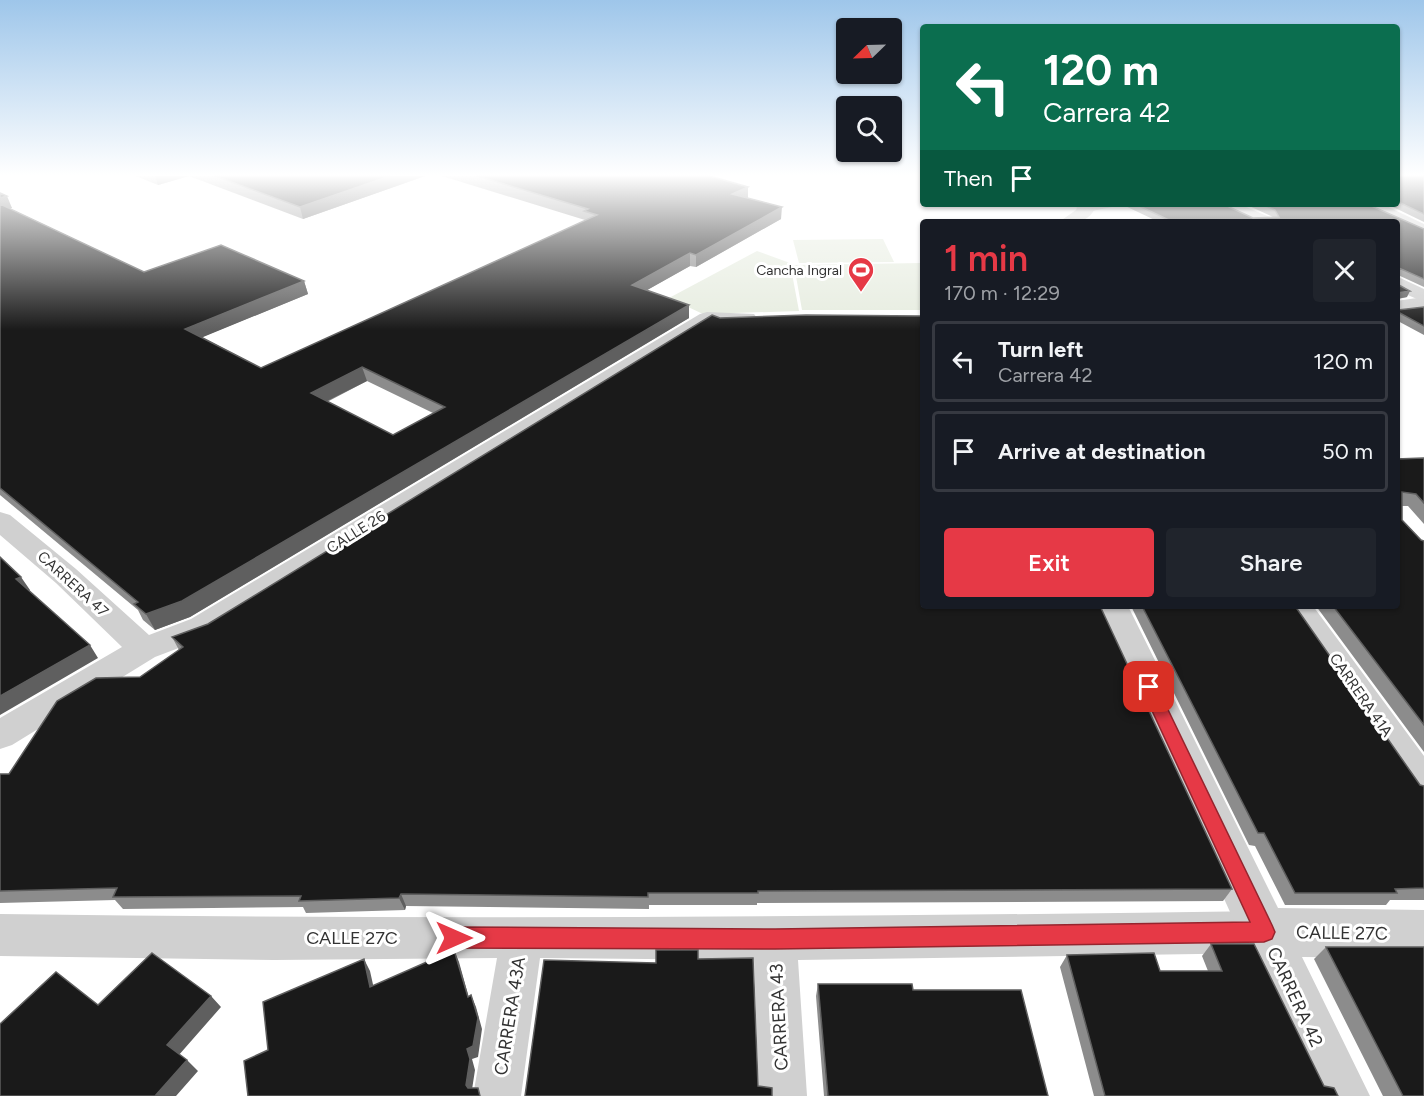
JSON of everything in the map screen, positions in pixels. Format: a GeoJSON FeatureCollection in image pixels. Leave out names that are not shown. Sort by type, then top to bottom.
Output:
{"type":"FeatureCollection","features":[{"type":"Feature","properties":{"kind":"street"},"geometry":{"type":"LineString","coordinates":[[1400,284],[1424,296]]}},
{"type":"Feature","properties":{"kind":"street"},"geometry":{"type":"LineString","coordinates":[[1400,307],[1424,304]]}},
{"type":"Feature","properties":{"kind":"street","name":"CALLE 26"},"geometry":{"type":"LineString","coordinates":[[0,735],[144,649],[202,627],[707,318],[767,318]]}},
{"type":"Feature","properties":{"kind":"street","name":"CARRERA 47"},"geometry":{"type":"LineString","coordinates":[[0,521],[66,576],[144,649]]}},
{"type":"Feature","properties":{"kind":"street","name":"CARRERA 42"},"geometry":{"type":"LineString","coordinates":[[1111,609],[1341,1096]]}},
{"type":"Feature","properties":{"kind":"street","name":"CARRERA 41A"},"geometry":{"type":"LineString","coordinates":[[1299,609],[1424,785]]}},
{"type":"Feature","properties":{"kind":"street","name":"CALLE 27C"},"geometry":{"type":"LineString","coordinates":[[0,935],[274,939],[522,937],[775,939],[1264,932],[1424,934]]}},
{"type":"Feature","properties":{"kind":"street","name":"CARRERA 43A"},"geometry":{"type":"LineString","coordinates":[[498,1096],[522,937]]}},
{"type":"Feature","properties":{"kind":"street","name":"CARRERA 43"},"geometry":{"type":"LineString","coordinates":[[775,939],[783,1096]]}},
{"type":"Feature","properties":{"kind":"shaded area","name":"Cancha Ingral"},"geometry":{"type":"Polygon","coordinates":[[[883,239],[894,262],[799,263],[793,240],[883,239]]]}},
{"type":"Feature","properties":{"kind":"shaded area"},"geometry":{"type":"Polygon","coordinates":[[[757,251],[790,263],[799,311],[703,314],[669,298],[757,251]]]}},
{"type":"Feature","properties":{"kind":"shaded area","name":"Cancha Ingral"},"geometry":{"type":"Polygon","coordinates":[[[920,263],[920,310],[802,310],[794,265],[920,263]]]}},
{"type":"Feature","properties":{"kind":"building"},"geometry":{"type":"Polygon","coordinates":[[[0,227],[49,227],[144,272],[221,245],[304,281],[185,329],[261,368],[570,227],[746,227],[696,255],[690,253],[632,285],[689,305],[182,601],[146,614],[134,604],[138,602],[0,488],[0,227]],[[362,367],[311,393],[393,435],[445,407],[362,367]]]}},
{"type":"Feature","properties":{"kind":"building"},"geometry":{"type":"Polygon","coordinates":[[[1400,227],[1424,229],[1424,279],[1400,268],[1400,227]]]}},
{"type":"Feature","properties":{"kind":"building"},"geometry":{"type":"Polygon","coordinates":[[[1400,286],[1410,291],[1400,293],[1400,286]]]}},
{"type":"Feature","properties":{"kind":"building"},"geometry":{"type":"Polygon","coordinates":[[[1424,307],[1424,326],[1400,313],[1400,310],[1424,307]]]}},
{"type":"Feature","properties":{"kind":"building"},"geometry":{"type":"Polygon","coordinates":[[[712,315],[720,318],[806,315],[920,316],[920,609],[1101,609],[1232,889],[758,891],[758,893],[648,893],[648,897],[401,894],[399,898],[299,901],[301,896],[113,897],[117,888],[0,891],[0,774],[9,774],[57,701],[96,678],[140,677],[183,647],[172,637],[208,624],[712,315]]]}},
{"type":"Feature","properties":{"kind":"building"},"geometry":{"type":"Polygon","coordinates":[[[1424,458],[1424,503],[1416,494],[1402,492],[1402,520],[1424,541],[1424,725],[1335,609],[1400,609],[1400,459],[1424,458]]]}},
{"type":"Feature","properties":{"kind":"building"},"geometry":{"type":"Polygon","coordinates":[[[0,557],[21,577],[16,579],[90,645],[0,696],[0,557]]]}},
{"type":"Feature","properties":{"kind":"building"},"geometry":{"type":"Polygon","coordinates":[[[1144,609],[1297,609],[1420,785],[1424,786],[1424,888],[1395,889],[1397,893],[1295,893],[1264,833],[1258,833],[1144,609]]]}},
{"type":"Feature","properties":{"kind":"building"},"geometry":{"type":"Polygon","coordinates":[[[1211,944],[1254,944],[1324,1086],[1334,1088],[1338,1096],[1105,1096],[1067,955],[1154,953],[1160,971],[1222,971],[1211,944]]]}},
{"type":"Feature","properties":{"kind":"building"},"geometry":{"type":"Polygon","coordinates":[[[1326,947],[1424,947],[1424,1096],[1403,1096],[1326,947]]]}},
{"type":"Feature","properties":{"kind":"building"},"geometry":{"type":"Polygon","coordinates":[[[454,950],[468,997],[471,995],[478,1018],[473,1046],[467,1049],[470,1059],[466,1085],[468,1088],[478,1088],[480,1096],[248,1096],[244,1061],[268,1050],[263,1002],[364,959],[370,987],[454,950]]]}},
{"type":"Feature","properties":{"kind":"building"},"geometry":{"type":"Polygon","coordinates":[[[656,950],[698,950],[698,959],[753,958],[758,1086],[772,1088],[772,1096],[525,1096],[544,960],[656,963],[656,950]]]}},
{"type":"Feature","properties":{"kind":"building"},"geometry":{"type":"Polygon","coordinates":[[[152,953],[211,996],[167,1045],[187,1060],[155,1096],[0,1096],[0,1024],[56,972],[98,1005],[152,953]]]}},
{"type":"Feature","properties":{"kind":"building"},"geometry":{"type":"Polygon","coordinates":[[[818,984],[912,984],[913,990],[1021,990],[1048,1096],[828,1096],[818,984]]]}},
{"type":"Feature","properties":{"kind":"place","name":"Cancha Ingral"},"geometry":{"type":"Point","coordinates":[861,293]}},
{"type":"Feature","properties":{"kind":"route"},"geometry":{"type":"LineString","coordinates":[[454,938],[775,939],[1264,932],[1149,687]]}}]}
